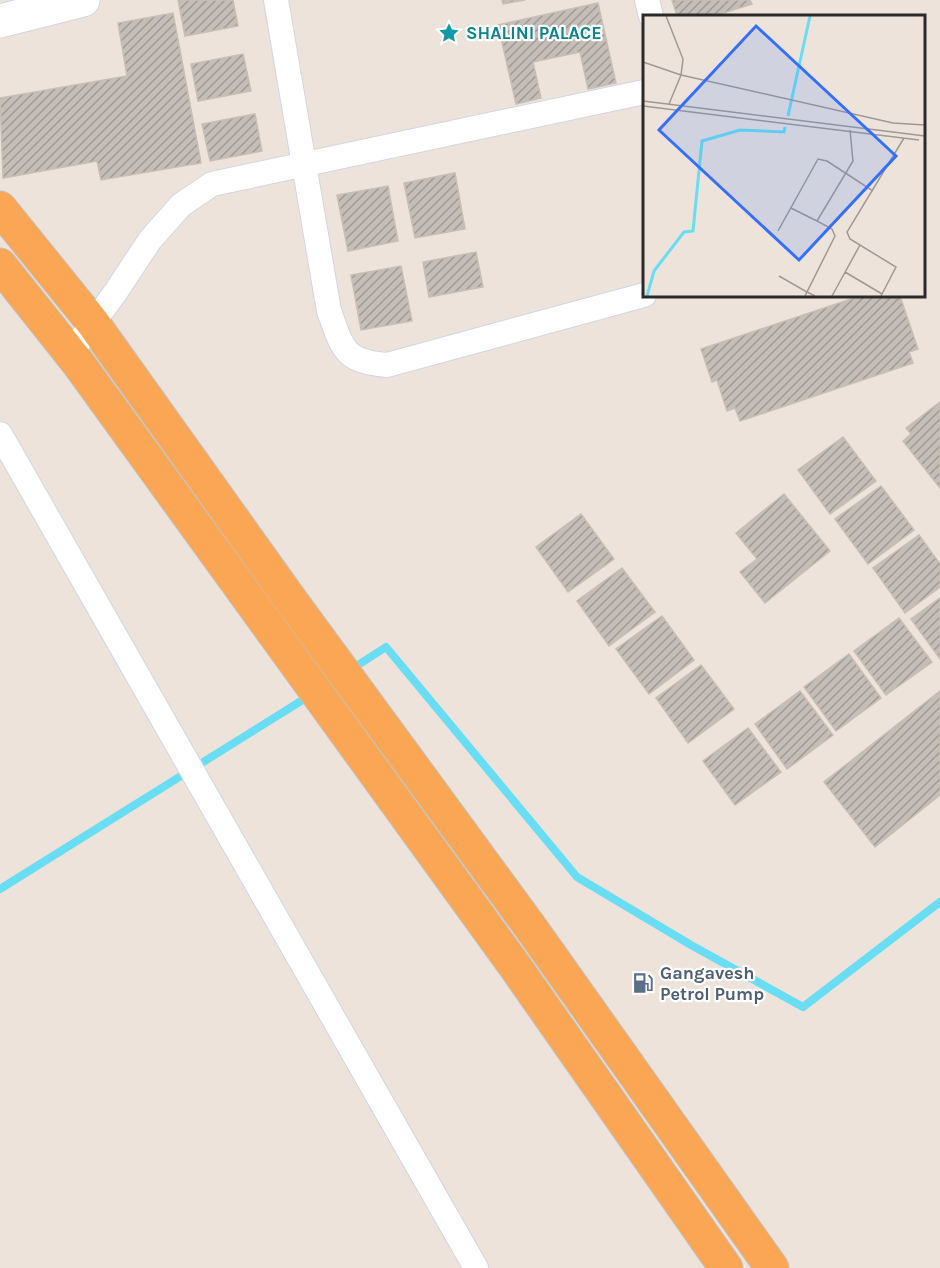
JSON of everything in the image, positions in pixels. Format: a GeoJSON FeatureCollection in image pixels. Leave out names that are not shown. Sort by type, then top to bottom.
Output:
{"type":"FeatureCollection","features":[{"type":"Feature","properties":{"kind":"highway"},"geometry":{"type":"LineString","coordinates":[[0,208],[93,323],[290,599],[531,928],[772,1268]]}},
{"type":"Feature","properties":{"kind":"highway"},"geometry":{"type":"LineString","coordinates":[[0,265],[70,354],[507,955],[726,1268]]}},
{"type":"Feature","properties":{"kind":"main road"},"geometry":{"type":"LineString","coordinates":[[0,21],[83,0]]}},
{"type":"Feature","properties":{"kind":"street"},"geometry":{"type":"LineString","coordinates":[[276,0],[306,164],[329,311],[342,346],[362,363],[387,365],[643,296]]}},
{"type":"Feature","properties":{"kind":"street"},"geometry":{"type":"LineString","coordinates":[[647,0],[651,15]]}},
{"type":"Feature","properties":{"kind":"street"},"geometry":{"type":"LineString","coordinates":[[70,354],[150,240],[181,204],[212,184],[643,92]]}},
{"type":"Feature","properties":{"kind":"street"},"geometry":{"type":"LineString","coordinates":[[0,434],[476,1268]]}},
{"type":"Feature","properties":{"kind":"building"},"geometry":{"type":"Polygon","coordinates":[[[178,0],[233,0],[238,26],[185,36],[178,0]]]}},
{"type":"Feature","properties":{"kind":"building"},"geometry":{"type":"Polygon","coordinates":[[[502,0],[525,0],[503,4],[502,0]]]}},
{"type":"Feature","properties":{"kind":"building"},"geometry":{"type":"Polygon","coordinates":[[[672,0],[750,0],[752,4],[717,15],[677,15],[672,0]]]}},
{"type":"Feature","properties":{"kind":"building"},"geometry":{"type":"Polygon","coordinates":[[[598,3],[616,83],[588,89],[580,52],[533,62],[541,98],[516,104],[498,25],[598,3]]]}},
{"type":"Feature","properties":{"kind":"building"},"geometry":{"type":"Polygon","coordinates":[[[173,13],[201,163],[101,180],[97,161],[3,178],[0,98],[127,76],[118,23],[173,13]]]}},
{"type":"Feature","properties":{"kind":"building"},"geometry":{"type":"Polygon","coordinates":[[[243,54],[251,91],[198,101],[191,64],[243,54]]]}},
{"type":"Feature","properties":{"kind":"building"},"geometry":{"type":"Polygon","coordinates":[[[255,114],[262,151],[210,161],[202,124],[255,114]]]}},
{"type":"Feature","properties":{"kind":"building"},"geometry":{"type":"Polygon","coordinates":[[[455,173],[465,229],[415,238],[404,183],[455,173]]]}},
{"type":"Feature","properties":{"kind":"building"},"geometry":{"type":"Polygon","coordinates":[[[388,186],[398,241],[348,251],[337,195],[388,186]]]}},
{"type":"Feature","properties":{"kind":"building"},"geometry":{"type":"Polygon","coordinates":[[[476,252],[483,287],[429,297],[423,262],[476,252]]]}},
{"type":"Feature","properties":{"kind":"building"},"geometry":{"type":"Polygon","coordinates":[[[401,266],[412,321],[361,330],[351,275],[401,266]]]}},
{"type":"Feature","properties":{"kind":"building"},"geometry":{"type":"Polygon","coordinates":[[[857,297],[900,297],[918,349],[909,352],[913,363],[740,421],[735,408],[727,411],[717,380],[712,382],[701,349],[857,297]]]}},
{"type":"Feature","properties":{"kind":"building"},"geometry":{"type":"Polygon","coordinates":[[[940,402],[940,488],[903,441],[911,434],[906,428],[940,402]]]}},
{"type":"Feature","properties":{"kind":"building"},"geometry":{"type":"Polygon","coordinates":[[[843,437],[876,481],[830,514],[798,470],[843,437]]]}},
{"type":"Feature","properties":{"kind":"building"},"geometry":{"type":"Polygon","coordinates":[[[881,486],[914,530],[868,564],[835,519],[881,486]]]}},
{"type":"Feature","properties":{"kind":"building"},"geometry":{"type":"Polygon","coordinates":[[[784,494],[830,551],[765,603],[740,572],[757,559],[736,533],[784,494]]]}},
{"type":"Feature","properties":{"kind":"building"},"geometry":{"type":"Polygon","coordinates":[[[581,514],[614,559],[568,592],[536,547],[581,514]]]}},
{"type":"Feature","properties":{"kind":"building"},"geometry":{"type":"Polygon","coordinates":[[[919,535],[940,564],[940,587],[905,613],[873,568],[919,535]]]}},
{"type":"Feature","properties":{"kind":"building"},"geometry":{"type":"Polygon","coordinates":[[[622,568],[655,612],[609,646],[577,601],[622,568]]]}},
{"type":"Feature","properties":{"kind":"building"},"geometry":{"type":"Polygon","coordinates":[[[940,598],[940,659],[911,619],[940,598]]]}},
{"type":"Feature","properties":{"kind":"building"},"geometry":{"type":"Polygon","coordinates":[[[662,616],[694,660],[649,694],[616,649],[662,616]]]}},
{"type":"Feature","properties":{"kind":"building"},"geometry":{"type":"Polygon","coordinates":[[[899,618],[932,662],[886,695],[854,651],[899,618]]]}},
{"type":"Feature","properties":{"kind":"building"},"geometry":{"type":"Polygon","coordinates":[[[849,654],[881,698],[836,731],[804,687],[849,654]]]}},
{"type":"Feature","properties":{"kind":"building"},"geometry":{"type":"Polygon","coordinates":[[[701,665],[734,709],[688,743],[656,698],[701,665]]]}},
{"type":"Feature","properties":{"kind":"building"},"geometry":{"type":"Polygon","coordinates":[[[800,691],[833,735],[787,769],[755,724],[800,691]]]}},
{"type":"Feature","properties":{"kind":"building"},"geometry":{"type":"Polygon","coordinates":[[[940,691],[940,795],[875,847],[824,782],[940,691]]]}},
{"type":"Feature","properties":{"kind":"building"},"geometry":{"type":"Polygon","coordinates":[[[748,728],[781,772],[735,805],[703,761],[748,728]]]}},
{"type":"Feature","properties":{"kind":"waterway"},"geometry":{"type":"LineString","coordinates":[[358,665],[386,647],[577,877],[691,945],[803,1007],[940,902]]}},
{"type":"Feature","properties":{"kind":"waterway"},"geometry":{"type":"LineString","coordinates":[[0,889],[309,696]]}},
{"type":"Feature","properties":{"kind":"place","name":"SHALINI PALACE"},"geometry":{"type":"Point","coordinates":[449,33]}},
{"type":"Feature","properties":{"kind":"place","name":"Gangavesh Petrol Pump"},"geometry":{"type":"Point","coordinates":[643,983]}}]}
